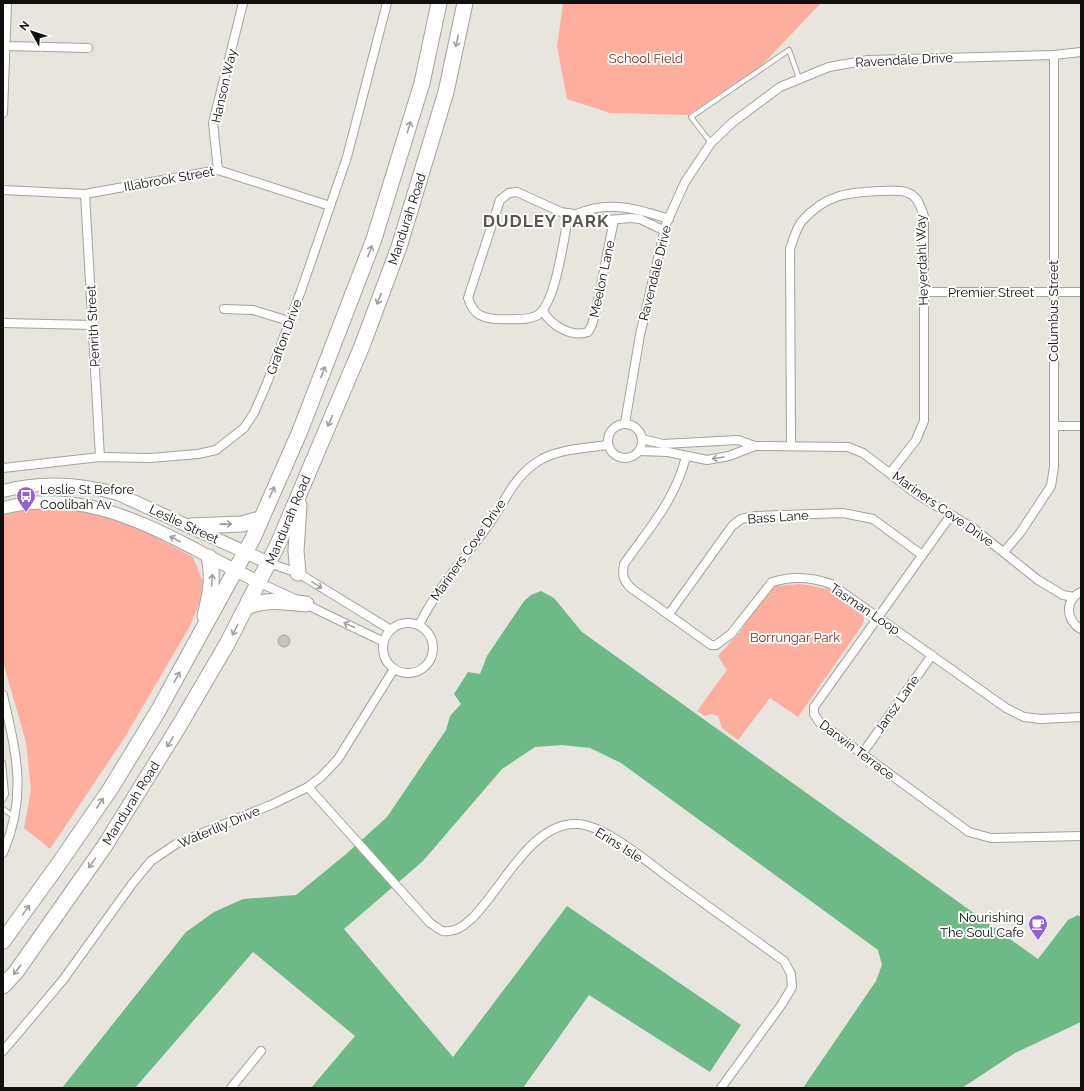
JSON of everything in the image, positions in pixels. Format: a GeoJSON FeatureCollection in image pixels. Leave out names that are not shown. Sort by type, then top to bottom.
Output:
{"type":"FeatureCollection","features":[{"type":"Feature","properties":{"kind":"highway","name":"Mandurah Road"},"geometry":{"type":"LineString","coordinates":[[3,941],[111,788],[158,711],[245,553],[300,431],[374,239],[422,83],[439,3]]}},
{"type":"Feature","properties":{"kind":"highway","name":"Mandurah Road"},"geometry":{"type":"LineString","coordinates":[[3,986],[16,972],[104,846],[179,726],[260,583],[300,494],[362,346],[399,247],[446,92],[465,3]]}},
{"type":"Feature","properties":{"kind":"highway"},"geometry":{"type":"LineString","coordinates":[[298,573],[296,551],[300,494]]}},
{"type":"Feature","properties":{"kind":"highway"},"geometry":{"type":"LineString","coordinates":[[191,526],[242,524],[260,519]]}},
{"type":"Feature","properties":{"kind":"highway"},"geometry":{"type":"LineString","coordinates":[[202,631],[211,590],[212,572],[209,557]]}},
{"type":"Feature","properties":{"kind":"highway"},"geometry":{"type":"LineString","coordinates":[[247,607],[258,602],[271,601],[306,604]]}},
{"type":"Feature","properties":{"kind":"street"},"geometry":{"type":"LineString","coordinates":[[3,113],[7,3]]}},
{"type":"Feature","properties":{"kind":"street","name":"Hanson Way"},"geometry":{"type":"LineString","coordinates":[[218,170],[213,123],[243,3]]}},
{"type":"Feature","properties":{"kind":"street","name":"Grafton Drive"},"geometry":{"type":"LineString","coordinates":[[3,468],[100,457],[150,458],[198,454],[216,450],[232,439],[244,428],[254,413],[289,321],[347,157],[387,3]]}},
{"type":"Feature","properties":{"kind":"street"},"geometry":{"type":"LineString","coordinates":[[5,46],[88,48]]}},
{"type":"Feature","properties":{"kind":"street","name":"Ravendale Drive"},"geometry":{"type":"LineString","coordinates":[[625,423],[640,335],[669,219],[685,182],[711,143],[733,122],[760,100],[780,87],[799,78],[830,67],[868,60],[1054,55],[1081,52]]}},
{"type":"Feature","properties":{"kind":"street","name":"Columbus Street"},"geometry":{"type":"LineString","coordinates":[[1004,552],[1020,533],[1051,486],[1054,466],[1054,55]]}},
{"type":"Feature","properties":{"kind":"street","name":"Illabrook Street"},"geometry":{"type":"LineString","coordinates":[[3,190],[85,194],[218,170],[330,206]]}},
{"type":"Feature","properties":{"kind":"street","name":"Heyerdahl Way"},"geometry":{"type":"LineString","coordinates":[[791,445],[790,249],[801,222],[817,207],[839,195],[852,192],[901,190],[914,195],[924,216],[924,421],[916,440],[891,472]]}},
{"type":"Feature","properties":{"kind":"street"},"geometry":{"type":"LineString","coordinates":[[573,213],[549,302],[543,311],[536,316],[526,318],[485,318],[476,314],[471,307],[468,298],[500,200],[508,193],[517,192],[541,204],[573,213],[608,220],[631,218],[640,219],[665,232]]}},
{"type":"Feature","properties":{"kind":"street","name":"Penrith Street"},"geometry":{"type":"LineString","coordinates":[[85,194],[100,457]]}},
{"type":"Feature","properties":{"kind":"street"},"geometry":{"type":"LineString","coordinates":[[573,213],[588,208],[612,206],[635,209],[669,219]]}},
{"type":"Feature","properties":{"kind":"street","name":"Meelon Lane"},"geometry":{"type":"LineString","coordinates":[[543,311],[548,320],[556,326],[571,332],[583,334],[588,332],[592,324],[597,305],[614,220]]}},
{"type":"Feature","properties":{"kind":"street","name":"Premier Street"},"geometry":{"type":"LineString","coordinates":[[924,292],[1081,292]]}},
{"type":"Feature","properties":{"kind":"street"},"geometry":{"type":"LineString","coordinates":[[224,309],[253,310],[289,321]]}},
{"type":"Feature","properties":{"kind":"street"},"geometry":{"type":"LineString","coordinates":[[3,323],[92,325]]}},
{"type":"Feature","properties":{"kind":"street"},"geometry":{"type":"LineString","coordinates":[[625,423],[635,426],[642,439],[639,451],[630,457],[620,457],[613,453],[607,445],[611,430],[616,425],[625,423]]}},
{"type":"Feature","properties":{"kind":"street"},"geometry":{"type":"LineString","coordinates":[[1054,426],[1081,426]]}},
{"type":"Feature","properties":{"kind":"street","name":"Mariners Cove Drive"},"geometry":{"type":"LineString","coordinates":[[642,439],[663,444],[738,440],[755,446]]}},
{"type":"Feature","properties":{"kind":"street","name":"Mariners Cove Drive"},"geometry":{"type":"LineString","coordinates":[[419,625],[430,602],[497,513],[512,486],[524,471],[543,459],[566,451],[607,445]]}},
{"type":"Feature","properties":{"kind":"street","name":"Mariners Cove Drive"},"geometry":{"type":"LineString","coordinates":[[639,451],[668,452],[686,457],[707,460],[729,456],[755,446],[791,445],[848,447],[863,453],[891,472],[918,495],[973,528],[1038,580],[1064,595],[1074,597]]}},
{"type":"Feature","properties":{"kind":"street","name":"Tasman Loop"},"geometry":{"type":"LineString","coordinates":[[686,457],[680,479],[669,501],[624,564],[622,574],[625,581],[631,588],[711,645],[716,645],[731,634],[772,582],[782,579],[801,578],[821,581],[831,584],[1006,708],[1024,717],[1041,719],[1081,717]]}},
{"type":"Feature","properties":{"kind":"street","name":"Leslie Street"},"geometry":{"type":"LineString","coordinates":[[3,491],[32,484],[53,484],[99,489],[118,494],[191,526],[245,553],[269,563]]}},
{"type":"Feature","properties":{"kind":"street","name":"Leslie Street"},"geometry":{"type":"LineString","coordinates":[[3,508],[43,503],[86,505],[102,508],[136,521],[260,583]]}},
{"type":"Feature","properties":{"kind":"street","name":"Bass Lane"},"geometry":{"type":"LineString","coordinates":[[669,614],[732,526],[741,519],[756,516],[843,514],[873,519],[922,555]]}},
{"type":"Feature","properties":{"kind":"street","name":"Darwin Terrace"},"geometry":{"type":"LineString","coordinates":[[952,515],[877,617],[814,707],[814,714],[820,723],[969,832],[991,838],[1081,836]]}},
{"type":"Feature","properties":{"kind":"street"},"geometry":{"type":"LineString","coordinates":[[269,563],[298,573],[391,630]]}},
{"type":"Feature","properties":{"kind":"street"},"geometry":{"type":"LineString","coordinates":[[260,583],[384,642]]}},
{"type":"Feature","properties":{"kind":"street"},"geometry":{"type":"LineString","coordinates":[[1081,592],[1074,597],[1070,603],[1069,615],[1075,626],[1081,629]]}},
{"type":"Feature","properties":{"kind":"street"},"geometry":{"type":"LineString","coordinates":[[409,623],[419,625],[427,631],[432,640],[434,650],[430,660],[423,668],[414,673],[403,673],[394,668],[386,660],[384,642],[391,630],[399,625],[409,623]]}},
{"type":"Feature","properties":{"kind":"street","name":"Jansz Lane"},"geometry":{"type":"LineString","coordinates":[[862,754],[932,655]]}},
{"type":"Feature","properties":{"kind":"street","name":"Waterlily Drive"},"geometry":{"type":"LineString","coordinates":[[3,1051],[63,980],[132,884],[151,861],[176,844],[273,804],[308,787],[321,778],[338,759],[394,668]]}},
{"type":"Feature","properties":{"kind":"street"},"geometry":{"type":"LineString","coordinates":[[3,695],[16,755],[18,790],[16,817],[3,853]]}},
{"type":"Feature","properties":{"kind":"street","name":"Erins Isle"},"geometry":{"type":"LineString","coordinates":[[308,787],[430,923],[443,931],[458,929],[476,914],[530,845],[551,829],[577,824],[599,830],[784,961],[790,974],[792,987],[782,1004],[721,1088]]}},
{"type":"Feature","properties":{"kind":"street"},"geometry":{"type":"LineString","coordinates":[[231,1088],[261,1051]]}},
{"type":"Feature","properties":{"kind":"lane"},"geometry":{"type":"LineString","coordinates":[[711,143],[691,117],[789,50],[799,78]]}},
{"type":"Feature","properties":{"kind":"lane"},"geometry":{"type":"LineString","coordinates":[[3,763],[6,794],[3,800]]}},
{"type":"Feature","properties":{"kind":"lane"},"geometry":{"type":"LineString","coordinates":[[3,809],[16,817]]}},
{"type":"Feature","properties":{"kind":"green space","name":"School Field"},"geometry":{"type":"Polygon","coordinates":[[[563,3],[821,3],[762,65],[688,115],[610,113],[567,99],[557,46],[563,3]]]}},
{"type":"Feature","properties":{"kind":"green space"},"geometry":{"type":"Polygon","coordinates":[[[44,506],[98,512],[134,526],[193,557],[203,582],[202,596],[190,626],[125,737],[50,849],[24,828],[31,790],[26,742],[3,662],[3,515],[44,506]]]}},
{"type":"Feature","properties":{"kind":"green space","name":"Borrungar Park"},"geometry":{"type":"Polygon","coordinates":[[[801,584],[829,589],[861,612],[864,618],[863,624],[798,717],[770,698],[738,740],[722,728],[718,716],[711,714],[705,716],[697,711],[727,670],[718,656],[740,632],[770,588],[775,586],[801,584]]]}},
{"type":"Feature","properties":{"kind":"shaded area"},"geometry":{"type":"Polygon","coordinates":[[[541,591],[554,598],[582,632],[1038,959],[1068,920],[1078,915],[1081,917],[1081,1022],[1015,1053],[962,1088],[803,1088],[876,981],[882,965],[878,950],[621,763],[590,748],[562,745],[535,747],[502,769],[423,861],[344,929],[453,1057],[567,906],[741,1025],[710,1072],[589,995],[523,1088],[311,1088],[355,1036],[253,952],[135,1088],[62,1088],[186,932],[214,912],[243,899],[296,895],[345,855],[387,817],[446,730],[450,716],[461,704],[454,694],[468,672],[480,674],[487,656],[524,601],[531,595],[541,591]]]}},
{"type":"Feature","properties":{"kind":"building"},"geometry":{"type":"Polygon","coordinates":[[[282,635],[286,635],[290,641],[286,647],[282,647],[278,643],[278,639],[282,635]]]}},
{"type":"Feature","properties":{"kind":"place","name":"Leslie St Before Coolibah Av"},"geometry":{"type":"Point","coordinates":[26,513]}},
{"type":"Feature","properties":{"kind":"place","name":"Nourishing The Soul Cafe"},"geometry":{"type":"Point","coordinates":[1038,941]}},
{"type":"Feature","properties":{"kind":"district","name":"DUDLEY PARK"},"geometry":{"type":"Point","coordinates":[546,221]}}]}
